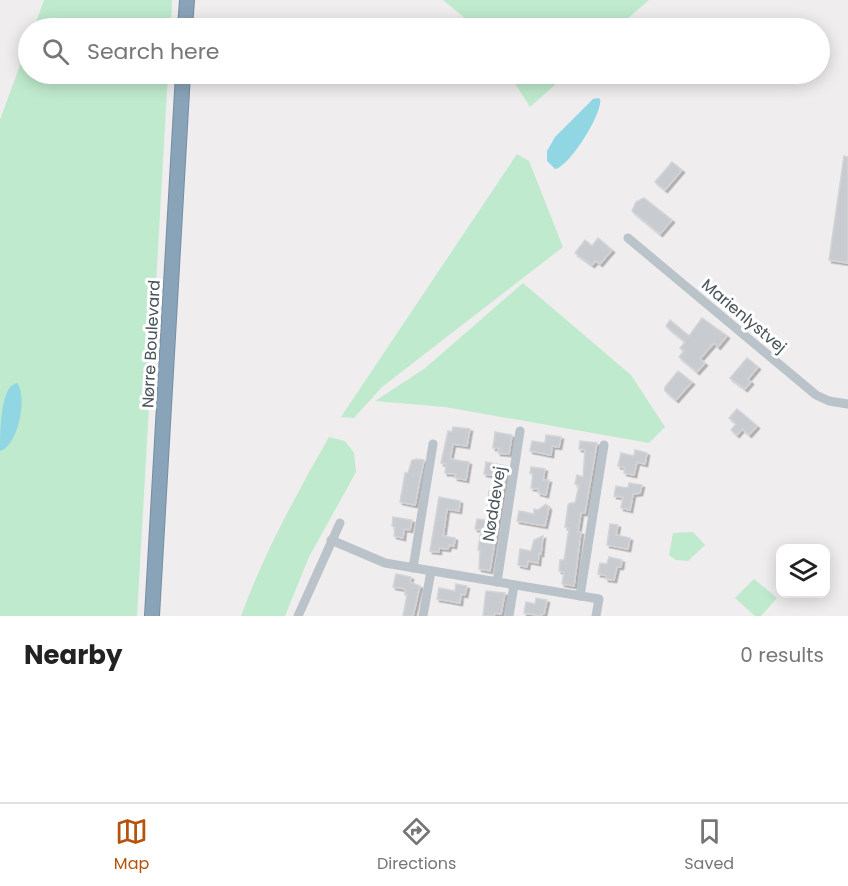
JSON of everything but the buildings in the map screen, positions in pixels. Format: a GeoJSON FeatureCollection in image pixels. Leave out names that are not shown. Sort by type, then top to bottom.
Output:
{"type":"FeatureCollection","features":[{"type":"Feature","properties":{"kind":"highway"},"geometry":{"type":"LineString","coordinates":[[186,18],[187,0]]}},
{"type":"Feature","properties":{"kind":"highway","name":"Nørre Boulevard"},"geometry":{"type":"LineString","coordinates":[[152,616],[182,84]]}},
{"type":"Feature","properties":{"kind":"street","name":"Marienlystvej"},"geometry":{"type":"LineString","coordinates":[[628,237],[816,395],[830,401],[848,404]]}},
{"type":"Feature","properties":{"kind":"street","name":"Nøddevej"},"geometry":{"type":"LineString","coordinates":[[497,582],[520,431]]}},
{"type":"Feature","properties":{"kind":"street"},"geometry":{"type":"LineString","coordinates":[[413,568],[433,444]]}},
{"type":"Feature","properties":{"kind":"street"},"geometry":{"type":"LineString","coordinates":[[580,596],[604,446]]}},
{"type":"Feature","properties":{"kind":"street"},"geometry":{"type":"LineString","coordinates":[[298,616],[340,523]]}},
{"type":"Feature","properties":{"kind":"street"},"geometry":{"type":"LineString","coordinates":[[331,540],[385,563],[599,599],[596,616]]}},
{"type":"Feature","properties":{"kind":"street"},"geometry":{"type":"LineString","coordinates":[[423,616],[431,571]]}},
{"type":"Feature","properties":{"kind":"street"},"geometry":{"type":"LineString","coordinates":[[509,616],[514,585]]}},
{"type":"Feature","properties":{"kind":"green space"},"geometry":{"type":"Polygon","coordinates":[[[44,0],[172,0],[171,18],[38,18],[44,0]]]}},
{"type":"Feature","properties":{"kind":"green space"},"geometry":{"type":"Polygon","coordinates":[[[443,0],[649,0],[628,18],[465,18],[443,0]]]}},
{"type":"Feature","properties":{"kind":"green space"},"geometry":{"type":"Polygon","coordinates":[[[18,70],[18,84],[167,84],[137,616],[0,616],[0,120],[18,70]]]}},
{"type":"Feature","properties":{"kind":"green space"},"geometry":{"type":"Polygon","coordinates":[[[515,84],[556,84],[530,107],[515,84]]]}},
{"type":"Feature","properties":{"kind":"green space"},"geometry":{"type":"Polygon","coordinates":[[[517,154],[529,161],[563,247],[382,387],[354,418],[341,417],[517,154]]]}},
{"type":"Feature","properties":{"kind":"green space"},"geometry":{"type":"Polygon","coordinates":[[[523,283],[631,375],[665,427],[649,443],[445,407],[375,401],[424,369],[523,283]]]}},
{"type":"Feature","properties":{"kind":"green space"},"geometry":{"type":"Polygon","coordinates":[[[329,437],[345,441],[354,453],[356,472],[309,557],[285,616],[241,616],[270,547],[329,437]]]}},
{"type":"Feature","properties":{"kind":"green space"},"geometry":{"type":"Polygon","coordinates":[[[693,532],[705,545],[688,561],[676,560],[669,555],[673,533],[693,532]]]}},
{"type":"Feature","properties":{"kind":"green space"},"geometry":{"type":"Polygon","coordinates":[[[754,579],[777,598],[761,616],[755,616],[735,598],[754,579]]]}},
{"type":"Feature","properties":{"kind":"water"},"geometry":{"type":"Polygon","coordinates":[[[598,98],[600,106],[591,127],[576,150],[561,166],[555,169],[547,161],[547,151],[555,137],[593,99],[598,98]]]}},
{"type":"Feature","properties":{"kind":"water"},"geometry":{"type":"Polygon","coordinates":[[[17,383],[22,399],[19,420],[12,440],[0,451],[4,401],[11,386],[17,383]]]}}]}
